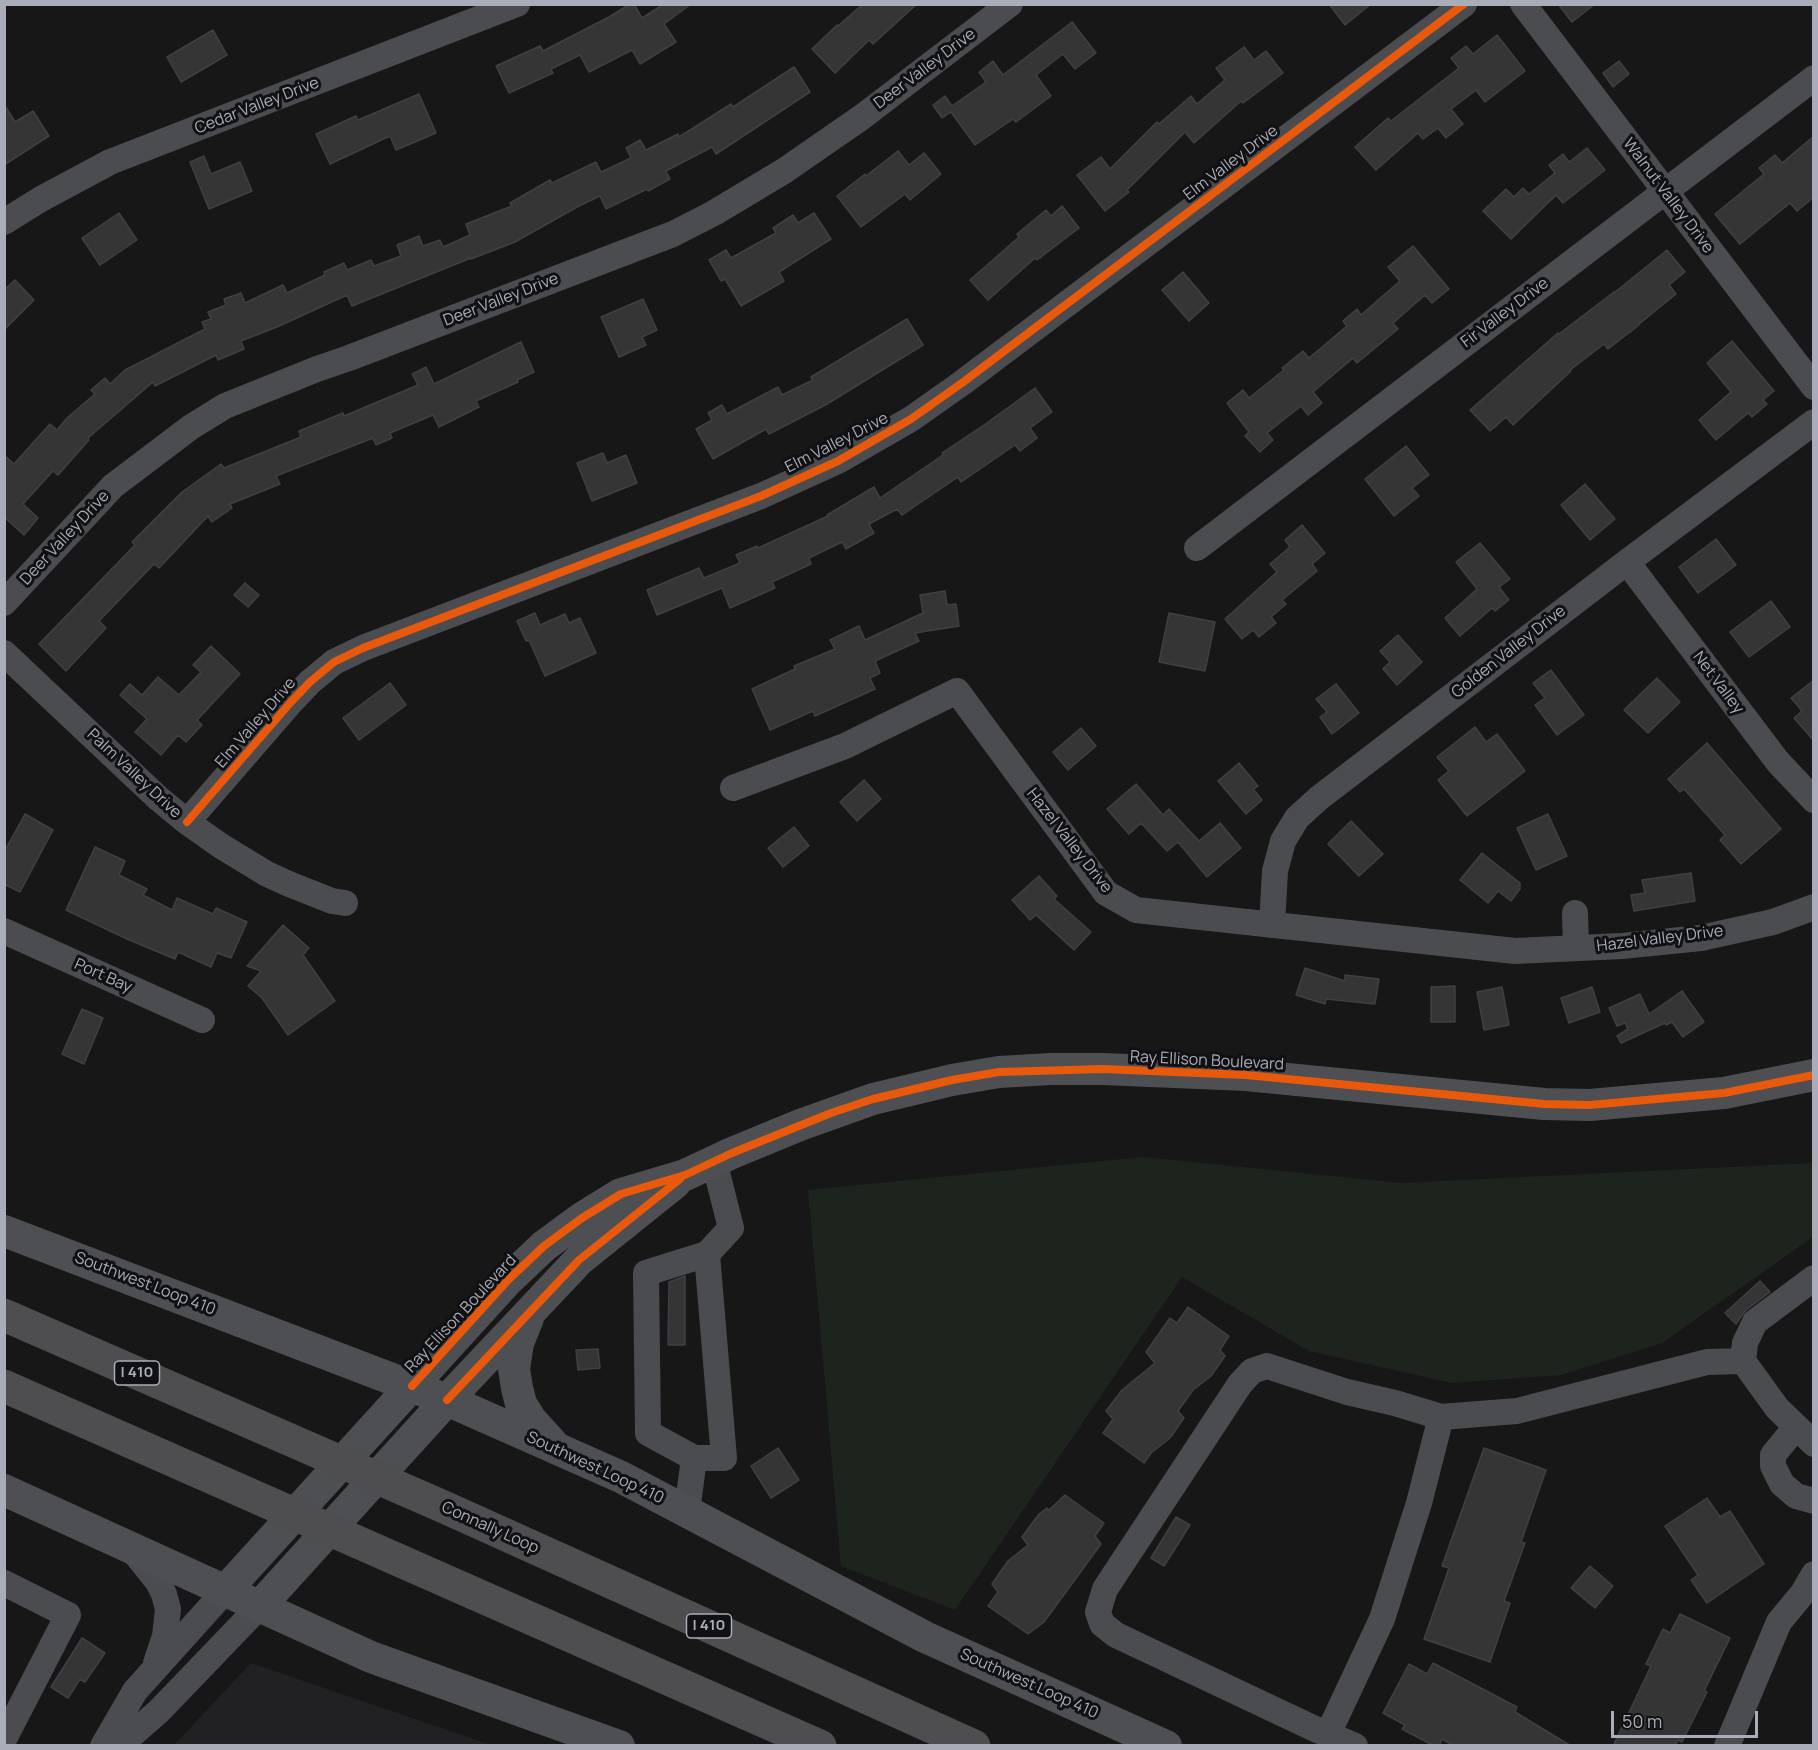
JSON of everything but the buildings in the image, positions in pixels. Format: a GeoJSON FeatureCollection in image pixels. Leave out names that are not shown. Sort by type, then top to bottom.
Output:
{"type":"FeatureCollection","features":[{"type":"Feature","properties":{"kind":"highway","name":"Connally Loop"},"geometry":{"type":"LineString","coordinates":[[4,1315],[444,1508],[974,1746]]}},
{"type":"Feature","properties":{"kind":"highway"},"geometry":{"type":"LineString","coordinates":[[4,1386],[818,1745]]}},
{"type":"Feature","properties":{"kind":"main road","name":"Ray Ellison Boulevard"},"geometry":{"type":"LineString","coordinates":[[225,1591],[508,1280],[544,1246],[582,1218],[621,1194],[685,1175],[800,1125],[873,1098],[999,1072],[1103,1069],[1246,1075],[1544,1104],[1590,1105],[1724,1094],[1814,1075]]}},
{"type":"Feature","properties":{"kind":"main road","name":"Ray Ellison Boulevard"},"geometry":{"type":"LineString","coordinates":[[259,1607],[447,1400],[579,1260],[685,1175]]}},
{"type":"Feature","properties":{"kind":"main road","name":"Southwest Loop 410"},"geometry":{"type":"LineString","coordinates":[[4,1231],[412,1386],[621,1477],[925,1637],[1167,1746]]}},
{"type":"Feature","properties":{"kind":"main road"},"geometry":{"type":"LineString","coordinates":[[532,1308],[518,1342],[514,1368],[517,1388],[521,1404],[531,1420],[559,1450]]}},
{"type":"Feature","properties":{"kind":"main road"},"geometry":{"type":"LineString","coordinates":[[4,1490],[371,1657],[619,1746]]}},
{"type":"Feature","properties":{"kind":"street","name":"Cedar Valley Drive"},"geometry":{"type":"LineString","coordinates":[[4,222],[40,199],[110,162],[517,4]]}},
{"type":"Feature","properties":{"kind":"street","name":"Deer Valley Drive"},"geometry":{"type":"LineString","coordinates":[[4,603],[113,486],[191,427],[225,406],[316,369],[673,234],[714,213],[784,171],[862,117],[1010,4]]}},
{"type":"Feature","properties":{"kind":"street","name":"Elm Valley Drive"},"geometry":{"type":"LineString","coordinates":[[187,822],[291,702],[334,662],[363,648],[761,496],[838,461],[911,419],[962,383],[1464,4]]}},
{"type":"Feature","properties":{"kind":"street","name":"Walnut Valley Drive"},"geometry":{"type":"LineString","coordinates":[[1523,4],[1814,387]]}},
{"type":"Feature","properties":{"kind":"street","name":"Fir Valley Drive"},"geometry":{"type":"LineString","coordinates":[[1197,548],[1814,78]]}},
{"type":"Feature","properties":{"kind":"street","name":"Golden Valley Drive"},"geometry":{"type":"LineString","coordinates":[[1272,925],[1275,871],[1283,841],[1297,818],[1319,798],[1627,561],[1814,422]]}},
{"type":"Feature","properties":{"kind":"street","name":"Net Valley"},"geometry":{"type":"LineString","coordinates":[[1627,561],[1778,762],[1814,800]]}},
{"type":"Feature","properties":{"kind":"street","name":"Palm Valley Drive"},"geometry":{"type":"LineString","coordinates":[[4,652],[158,798],[187,822],[267,874],[345,903]]}},
{"type":"Feature","properties":{"kind":"street","name":"Hazel Valley Drive"},"geometry":{"type":"LineString","coordinates":[[733,788],[845,746],[957,692],[1106,893],[1136,910],[1515,951],[1622,946],[1701,938],[1773,922],[1814,907]]}},
{"type":"Feature","properties":{"kind":"street","name":"Hazel Valley Drive"},"geometry":{"type":"LineString","coordinates":[[1575,914],[1576,948]]}},
{"type":"Feature","properties":{"kind":"street","name":"Port Bay"},"geometry":{"type":"LineString","coordinates":[[4,931],[202,1020]]}},
{"type":"Feature","properties":{"kind":"street"},"geometry":{"type":"LineString","coordinates":[[707,1254],[724,1458],[694,1458],[648,1433],[646,1273],[707,1254],[731,1228],[714,1161]]}},
{"type":"Feature","properties":{"kind":"street"},"geometry":{"type":"LineString","coordinates":[[1814,1278],[1755,1322],[1745,1342],[1743,1361],[1777,1408],[1805,1435],[1773,1455],[1773,1466],[1782,1484],[1796,1496],[1814,1501]]}},
{"type":"Feature","properties":{"kind":"street"},"geometry":{"type":"LineString","coordinates":[[1355,1746],[1316,1736],[1116,1635],[1102,1624],[1098,1612],[1104,1589],[1240,1384],[1252,1371],[1267,1366],[1347,1392],[1441,1417],[1517,1411],[1707,1362],[1743,1361]]}},
{"type":"Feature","properties":{"kind":"street"},"geometry":{"type":"LineString","coordinates":[[1316,1736],[1382,1619],[1419,1503],[1441,1417]]}},
{"type":"Feature","properties":{"kind":"street"},"geometry":{"type":"LineString","coordinates":[[687,1512],[694,1458]]}},
{"type":"Feature","properties":{"kind":"street"},"geometry":{"type":"LineString","coordinates":[[130,1547],[158,1582],[168,1609],[165,1636],[154,1670]]}},
{"type":"Feature","properties":{"kind":"street"},"geometry":{"type":"LineString","coordinates":[[1726,1746],[1779,1622],[1803,1593],[1814,1574]]}},
{"type":"Feature","properties":{"kind":"street"},"geometry":{"type":"LineString","coordinates":[[4,1583],[68,1616],[4,1739],[20,1746]]}},
{"type":"Feature","properties":{"kind":"street","name":"Ray Ellison Boulevard"},"geometry":{"type":"LineString","coordinates":[[103,1746],[135,1691],[225,1591]]}},
{"type":"Feature","properties":{"kind":"street","name":"Ray Ellison Boulevard"},"geometry":{"type":"LineString","coordinates":[[119,1746],[159,1711],[259,1607]]}},
{"type":"Feature","properties":{"kind":"shaded area"},"geometry":{"type":"Polygon","coordinates":[[[1143,1157],[1401,1183],[1813,1163],[1813,1237],[1662,1343],[1561,1375],[1452,1383],[1309,1351],[1182,1277],[955,1610],[841,1566],[808,1190],[1143,1157]]]}},
{"type":"Feature","properties":{"kind":"shaded area"},"geometry":{"type":"Polygon","coordinates":[[[251,1663],[491,1745],[174,1745],[251,1663]]]}},
{"type":"Feature","properties":{"kind":"cycle path"},"geometry":{"type":"LineString","coordinates":[[187,822],[291,702],[334,662],[363,648],[761,496],[838,461],[911,419],[962,383],[1464,4]]}},
{"type":"Feature","properties":{"kind":"cycle path"},"geometry":{"type":"LineString","coordinates":[[412,1386],[508,1280],[544,1246],[582,1218],[621,1194],[685,1175],[732,1153],[831,1113],[873,1099],[952,1080],[999,1072],[1103,1069],[1246,1075],[1544,1104],[1590,1105],[1724,1093],[1814,1075]]}},
{"type":"Feature","properties":{"kind":"cycle path"},"geometry":{"type":"LineString","coordinates":[[447,1400],[579,1260],[680,1179]]}}]}
